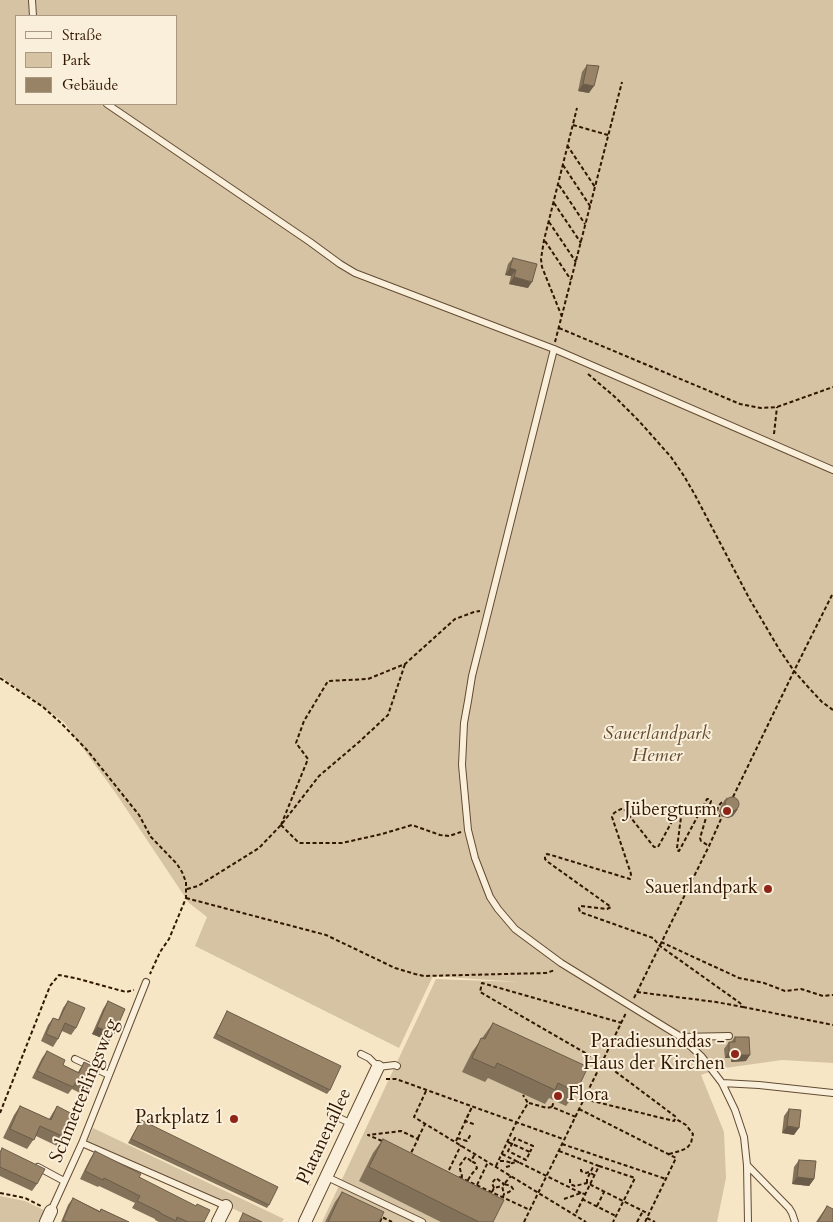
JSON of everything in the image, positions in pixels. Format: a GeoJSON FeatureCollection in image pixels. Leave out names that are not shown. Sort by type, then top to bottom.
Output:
{"type":"FeatureCollection","features":[{"type":"Feature","properties":{"kind":"street","name":"Platanenallee"},"geometry":{"type":"LineString","coordinates":[[305,1222],[376,1072]]}},
{"type":"Feature","properties":{"kind":"street"},"geometry":{"type":"LineString","coordinates":[[218,1222],[226,1206]]}},
{"type":"Feature","properties":{"kind":"lane"},"geometry":{"type":"LineString","coordinates":[[32,0],[33,15]]}},
{"type":"Feature","properties":{"kind":"lane"},"geometry":{"type":"LineString","coordinates":[[108,105],[340,264],[368,278],[554,349],[833,470]]}},
{"type":"Feature","properties":{"kind":"lane"},"geometry":{"type":"LineString","coordinates":[[554,349],[472,676],[463,741],[462,765],[468,830],[475,858],[490,897],[515,928],[561,962],[681,1037],[702,1057],[722,1083],[735,1110],[744,1137],[747,1164],[748,1222]]}},
{"type":"Feature","properties":{"kind":"lane","name":"Schmetterlingsweg"},"geometry":{"type":"LineString","coordinates":[[49,1216],[82,1143],[146,982]]}},
{"type":"Feature","properties":{"kind":"lane"},"geometry":{"type":"LineString","coordinates":[[681,1037],[729,1036]]}},
{"type":"Feature","properties":{"kind":"lane"},"geometry":{"type":"LineString","coordinates":[[360,1054],[369,1058],[376,1072],[394,1065],[397,1066]]}},
{"type":"Feature","properties":{"kind":"lane"},"geometry":{"type":"LineString","coordinates":[[75,1058],[109,1075]]}},
{"type":"Feature","properties":{"kind":"lane"},"geometry":{"type":"LineString","coordinates":[[722,1083],[833,1093]]}},
{"type":"Feature","properties":{"kind":"lane"},"geometry":{"type":"LineString","coordinates":[[331,1114],[352,1124]]}},
{"type":"Feature","properties":{"kind":"lane"},"geometry":{"type":"LineString","coordinates":[[82,1143],[226,1206]]}},
{"type":"Feature","properties":{"kind":"lane"},"geometry":{"type":"LineString","coordinates":[[30,1163],[64,1181]]}},
{"type":"Feature","properties":{"kind":"lane"},"geometry":{"type":"LineString","coordinates":[[747,1164],[789,1208],[795,1222]]}},
{"type":"Feature","properties":{"kind":"lane"},"geometry":{"type":"LineString","coordinates":[[327,1177],[422,1222]]}},
{"type":"Feature","properties":{"kind":"path"},"geometry":{"type":"LineString","coordinates":[[554,349],[622,82]]}},
{"type":"Feature","properties":{"kind":"path"},"geometry":{"type":"LineString","coordinates":[[562,317],[542,267],[541,259],[577,108]]}},
{"type":"Feature","properties":{"kind":"path"},"geometry":{"type":"LineString","coordinates":[[573,125],[608,135]]}},
{"type":"Feature","properties":{"kind":"path"},"geometry":{"type":"LineString","coordinates":[[567,145],[595,187]]}},
{"type":"Feature","properties":{"kind":"path"},"geometry":{"type":"LineString","coordinates":[[563,165],[590,206]]}},
{"type":"Feature","properties":{"kind":"path"},"geometry":{"type":"LineString","coordinates":[[558,183],[586,224]]}},
{"type":"Feature","properties":{"kind":"path"},"geometry":{"type":"LineString","coordinates":[[554,202],[581,243]]}},
{"type":"Feature","properties":{"kind":"path"},"geometry":{"type":"LineString","coordinates":[[549,222],[576,262]]}},
{"type":"Feature","properties":{"kind":"path"},"geometry":{"type":"LineString","coordinates":[[544,240],[571,280]]}},
{"type":"Feature","properties":{"kind":"path"},"geometry":{"type":"LineString","coordinates":[[559,328],[740,404],[760,408],[777,407],[833,387]]}},
{"type":"Feature","properties":{"kind":"path"},"geometry":{"type":"LineString","coordinates":[[586,372],[623,405],[671,458],[684,476],[779,649],[794,671],[822,702],[833,710]]}},
{"type":"Feature","properties":{"kind":"path"},"geometry":{"type":"LineString","coordinates":[[770,443],[775,433],[777,407]]}},
{"type":"Feature","properties":{"kind":"path"},"geometry":{"type":"LineString","coordinates":[[640,987],[722,818],[717,812],[718,807],[726,801],[731,802],[833,592]]}},
{"type":"Feature","properties":{"kind":"path"},"geometry":{"type":"LineString","coordinates":[[281,825],[308,759],[296,743],[304,721],[328,681],[368,679],[405,664],[456,619],[489,609]]}},
{"type":"Feature","properties":{"kind":"path"},"geometry":{"type":"LineString","coordinates":[[187,889],[198,886],[259,848],[281,825],[319,776],[388,715],[405,664]]}},
{"type":"Feature","properties":{"kind":"path"},"geometry":{"type":"LineString","coordinates":[[0,678],[43,707],[87,750],[139,815],[151,838],[180,868],[187,889],[186,898],[169,939],[160,952],[146,982],[140,988],[126,992],[75,978],[59,976],[50,986],[0,1113]]}},
{"type":"Feature","properties":{"kind":"path"},"geometry":{"type":"LineString","coordinates":[[709,846],[701,841],[700,838],[711,801],[707,798],[679,851],[677,848],[680,814],[675,816],[658,847],[654,847],[624,809],[614,813],[612,817],[631,874],[630,879],[552,855],[547,854],[544,859],[610,908],[581,906],[579,908],[580,912],[654,938],[660,946],[743,1007]]}},
{"type":"Feature","properties":{"kind":"path"},"geometry":{"type":"LineString","coordinates":[[281,825],[299,843],[342,843],[412,825],[440,835],[449,836],[468,830]]}},
{"type":"Feature","properties":{"kind":"path"},"geometry":{"type":"LineString","coordinates":[[186,898],[326,934],[395,968],[424,976],[546,972]]}},
{"type":"Feature","properties":{"kind":"path"},"geometry":{"type":"LineString","coordinates":[[661,942],[739,978],[764,983],[785,991],[801,989],[823,996],[833,995]]}},
{"type":"Feature","properties":{"kind":"path"},"geometry":{"type":"LineString","coordinates":[[622,1022],[482,983],[480,992],[602,1063],[676,1117],[675,1119],[686,1125],[693,1134],[691,1143],[680,1152],[669,1154]]}},
{"type":"Feature","properties":{"kind":"path"},"geometry":{"type":"LineString","coordinates":[[637,992],[716,1002],[833,1025]]}},
{"type":"Feature","properties":{"kind":"path"},"geometry":{"type":"LineString","coordinates":[[524,1222],[616,1034]]}},
{"type":"Feature","properties":{"kind":"path"},"geometry":{"type":"LineString","coordinates":[[376,1072],[564,1140]]}},
{"type":"Feature","properties":{"kind":"path"},"geometry":{"type":"LineString","coordinates":[[426,1091],[414,1117],[586,1222]]}},
{"type":"Feature","properties":{"kind":"path"},"geometry":{"type":"LineString","coordinates":[[496,1166],[516,1123],[528,1103],[523,1095]]}},
{"type":"Feature","properties":{"kind":"path"},"geometry":{"type":"LineString","coordinates":[[584,1099],[674,1121],[675,1119]]}},
{"type":"Feature","properties":{"kind":"path"},"geometry":{"type":"LineString","coordinates":[[552,1106],[554,1101]]}},
{"type":"Feature","properties":{"kind":"path"},"geometry":{"type":"LineString","coordinates":[[529,1103],[547,1108],[552,1106],[576,1117]]}},
{"type":"Feature","properties":{"kind":"path"},"geometry":{"type":"LineString","coordinates":[[455,1142],[472,1107]]}},
{"type":"Feature","properties":{"kind":"path"},"geometry":{"type":"LineString","coordinates":[[579,1109],[676,1158],[645,1222]]}},
{"type":"Feature","properties":{"kind":"path"},"geometry":{"type":"LineString","coordinates":[[465,1122],[476,1125]]}},
{"type":"Feature","properties":{"kind":"path"},"geometry":{"type":"LineString","coordinates":[[410,1154],[425,1124]]}},
{"type":"Feature","properties":{"kind":"path"},"geometry":{"type":"LineString","coordinates":[[385,1142],[368,1135],[401,1131],[418,1139]]}},
{"type":"Feature","properties":{"kind":"path"},"geometry":{"type":"LineString","coordinates":[[457,1138],[468,1141],[471,1134]]}},
{"type":"Feature","properties":{"kind":"path"},"geometry":{"type":"LineString","coordinates":[[515,1138],[533,1146],[526,1160],[508,1151],[512,1144],[515,1138]]}},
{"type":"Feature","properties":{"kind":"path"},"geometry":{"type":"LineString","coordinates":[[508,1142],[530,1152]]}},
{"type":"Feature","properties":{"kind":"path"},"geometry":{"type":"LineString","coordinates":[[562,1144],[666,1179]]}},
{"type":"Feature","properties":{"kind":"path"},"geometry":{"type":"LineString","coordinates":[[449,1170],[461,1145]]}},
{"type":"Feature","properties":{"kind":"path"},"geometry":{"type":"LineString","coordinates":[[559,1151],[636,1178],[613,1222]]}},
{"type":"Feature","properties":{"kind":"path"},"geometry":{"type":"LineString","coordinates":[[471,1161],[475,1154]]}},
{"type":"Feature","properties":{"kind":"path"},"geometry":{"type":"LineString","coordinates":[[502,1154],[585,1194]]}},
{"type":"Feature","properties":{"kind":"path"},"geometry":{"type":"LineString","coordinates":[[514,1160],[516,1155]]}},
{"type":"Feature","properties":{"kind":"path"},"geometry":{"type":"LineString","coordinates":[[461,1178],[460,1166],[466,1158],[475,1163],[477,1168],[468,1181]]}},
{"type":"Feature","properties":{"kind":"path"},"geometry":{"type":"LineString","coordinates":[[498,1160],[512,1163],[519,1162]]}},
{"type":"Feature","properties":{"kind":"path"},"geometry":{"type":"LineString","coordinates":[[477,1185],[488,1162]]}},
{"type":"Feature","properties":{"kind":"path"},"geometry":{"type":"LineString","coordinates":[[506,1167],[512,1163]]}},
{"type":"Feature","properties":{"kind":"path"},"geometry":{"type":"LineString","coordinates":[[589,1184],[587,1179],[595,1164]]}},
{"type":"Feature","properties":{"kind":"path"},"geometry":{"type":"LineString","coordinates":[[575,1215],[599,1166]]}},
{"type":"Feature","properties":{"kind":"path"},"geometry":{"type":"LineString","coordinates":[[581,1169],[581,1171],[594,1175]]}},
{"type":"Feature","properties":{"kind":"path"},"geometry":{"type":"LineString","coordinates":[[444,1170],[530,1210]]}},
{"type":"Feature","properties":{"kind":"path"},"geometry":{"type":"LineString","coordinates":[[503,1185],[511,1176]]}},
{"type":"Feature","properties":{"kind":"path"},"geometry":{"type":"LineString","coordinates":[[492,1192],[494,1188],[492,1183],[496,1178],[503,1185],[504,1194]]}},
{"type":"Feature","properties":{"kind":"path"},"geometry":{"type":"LineString","coordinates":[[570,1179],[570,1184],[575,1186],[589,1184],[649,1214]]}},
{"type":"Feature","properties":{"kind":"path"},"geometry":{"type":"LineString","coordinates":[[494,1188],[503,1185],[512,1186],[513,1189],[502,1197]]}},
{"type":"Feature","properties":{"kind":"path"},"geometry":{"type":"LineString","coordinates":[[596,1206],[604,1192]]}},
{"type":"Feature","properties":{"kind":"path"},"geometry":{"type":"LineString","coordinates":[[0,1193],[25,1198],[49,1216]]}},
{"type":"Feature","properties":{"kind":"path"},"geometry":{"type":"LineString","coordinates":[[564,1199],[581,1193]]}},
{"type":"Feature","properties":{"kind":"path"},"geometry":{"type":"LineString","coordinates":[[582,1199],[616,1216]]}},
{"type":"Feature","properties":{"kind":"path"},"geometry":{"type":"LineString","coordinates":[[636,1222],[643,1211]]}},
{"type":"Feature","properties":{"kind":"path"},"geometry":{"type":"LineString","coordinates":[[380,1222],[382,1217],[392,1222]]}},
{"type":"Feature","properties":{"kind":"path"},"geometry":{"type":"LineString","coordinates":[[647,1218],[655,1222]]}},
{"type":"Feature","properties":{"kind":"green space","name":"Sauerlandpark Hemer"},"geometry":{"type":"Polygon","coordinates":[[[0,0],[833,0],[833,1063],[782,1060],[718,1069],[701,1075],[724,1132],[726,1178],[717,1222],[322,1222],[436,979],[519,982],[433,976],[399,1048],[195,946],[207,917],[189,903],[117,795],[64,722],[0,676],[0,0]]]}},
{"type":"Feature","properties":{"kind":"green space"},"geometry":{"type":"Polygon","coordinates":[[[93,1128],[284,1219],[282,1222],[262,1222],[87,1142],[93,1128]]]}},
{"type":"Feature","properties":{"kind":"green space"},"geometry":{"type":"Polygon","coordinates":[[[0,1196],[25,1201],[48,1212],[44,1222],[0,1222],[0,1196]]]}},
{"type":"Feature","properties":{"kind":"building"},"geometry":{"type":"Polygon","coordinates":[[[587,65],[599,66],[594,86],[583,84],[587,65]]]}},
{"type":"Feature","properties":{"kind":"building"},"geometry":{"type":"Polygon","coordinates":[[[513,258],[537,264],[532,282],[514,277],[516,270],[510,268],[513,258]]]}},
{"type":"Feature","properties":{"kind":"building"},"geometry":{"type":"Polygon","coordinates":[[[729,797],[735,797],[739,804],[735,811],[729,811],[725,807],[725,801],[729,797]]]}},
{"type":"Feature","properties":{"kind":"building"},"geometry":{"type":"Polygon","coordinates":[[[68,1001],[85,1008],[76,1028],[65,1023],[58,1039],[46,1034],[53,1018],[59,1020],[68,1001]]]}},
{"type":"Feature","properties":{"kind":"building"},"geometry":{"type":"Polygon","coordinates":[[[108,1001],[125,1009],[114,1034],[97,1027],[108,1001]]]}},
{"type":"Feature","properties":{"kind":"building"},"geometry":{"type":"Polygon","coordinates":[[[227,1011],[341,1066],[330,1090],[216,1034],[227,1011]]]}},
{"type":"Feature","properties":{"kind":"building"},"geometry":{"type":"Polygon","coordinates":[[[493,1023],[588,1067],[576,1092],[558,1083],[555,1090],[497,1063],[495,1068],[472,1058],[481,1038],[485,1039],[493,1023]]]}},
{"type":"Feature","properties":{"kind":"building"},"geometry":{"type":"Polygon","coordinates":[[[735,1037],[749,1037],[750,1055],[735,1055],[735,1051],[729,1051],[729,1042],[735,1042],[735,1037]]]}},
{"type":"Feature","properties":{"kind":"building"},"geometry":{"type":"Polygon","coordinates":[[[47,1051],[65,1060],[63,1065],[79,1073],[84,1062],[100,1070],[91,1089],[76,1082],[73,1087],[37,1071],[47,1051]]]}},
{"type":"Feature","properties":{"kind":"building"},"geometry":{"type":"Polygon","coordinates":[[[20,1106],[51,1120],[57,1106],[74,1115],[64,1137],[40,1126],[34,1140],[10,1129],[20,1106]]]}},
{"type":"Feature","properties":{"kind":"building"},"geometry":{"type":"Polygon","coordinates":[[[789,1109],[801,1110],[799,1128],[787,1126],[789,1109]]]}},
{"type":"Feature","properties":{"kind":"building"},"geometry":{"type":"Polygon","coordinates":[[[141,1120],[278,1187],[269,1205],[131,1139],[141,1120]]]}},
{"type":"Feature","properties":{"kind":"building"},"geometry":{"type":"Polygon","coordinates":[[[383,1139],[504,1200],[493,1222],[479,1222],[369,1167],[383,1139]]]}},
{"type":"Feature","properties":{"kind":"building"},"geometry":{"type":"Polygon","coordinates":[[[2,1148],[45,1169],[37,1184],[0,1167],[2,1148]]]}},
{"type":"Feature","properties":{"kind":"building"},"geometry":{"type":"Polygon","coordinates":[[[95,1151],[141,1174],[139,1177],[196,1206],[197,1204],[210,1210],[204,1222],[188,1222],[177,1217],[176,1221],[137,1201],[140,1196],[85,1171],[95,1151]]]}},
{"type":"Feature","properties":{"kind":"building"},"geometry":{"type":"Polygon","coordinates":[[[799,1160],[816,1161],[814,1179],[797,1177],[799,1160]]]}},
{"type":"Feature","properties":{"kind":"building"},"geometry":{"type":"Polygon","coordinates":[[[342,1192],[384,1212],[379,1222],[328,1222],[342,1192]]]}},
{"type":"Feature","properties":{"kind":"building"},"geometry":{"type":"Polygon","coordinates":[[[73,1198],[100,1212],[101,1209],[129,1222],[67,1222],[63,1220],[73,1198]]]}},
{"type":"Feature","properties":{"kind":"building"},"geometry":{"type":"Polygon","coordinates":[[[827,1206],[833,1209],[833,1222],[818,1222],[827,1206]]]}},
{"type":"Feature","properties":{"kind":"building"},"geometry":{"type":"Polygon","coordinates":[[[243,1213],[262,1222],[239,1222],[243,1213]]]}},
{"type":"Feature","properties":{"kind":"place","name":"Jübergturm"},"geometry":{"type":"Point","coordinates":[727,811]}},
{"type":"Feature","properties":{"kind":"place","name":"Sauerlandpark"},"geometry":{"type":"Point","coordinates":[768,889]}},
{"type":"Feature","properties":{"kind":"place","name":"Paradiesunddas - Haus der Kirchen"},"geometry":{"type":"Point","coordinates":[735,1054]}},
{"type":"Feature","properties":{"kind":"place","name":"Flora"},"geometry":{"type":"Point","coordinates":[558,1096]}},
{"type":"Feature","properties":{"kind":"place","name":"Parkplatz 1"},"geometry":{"type":"Point","coordinates":[234,1119]}}]}
